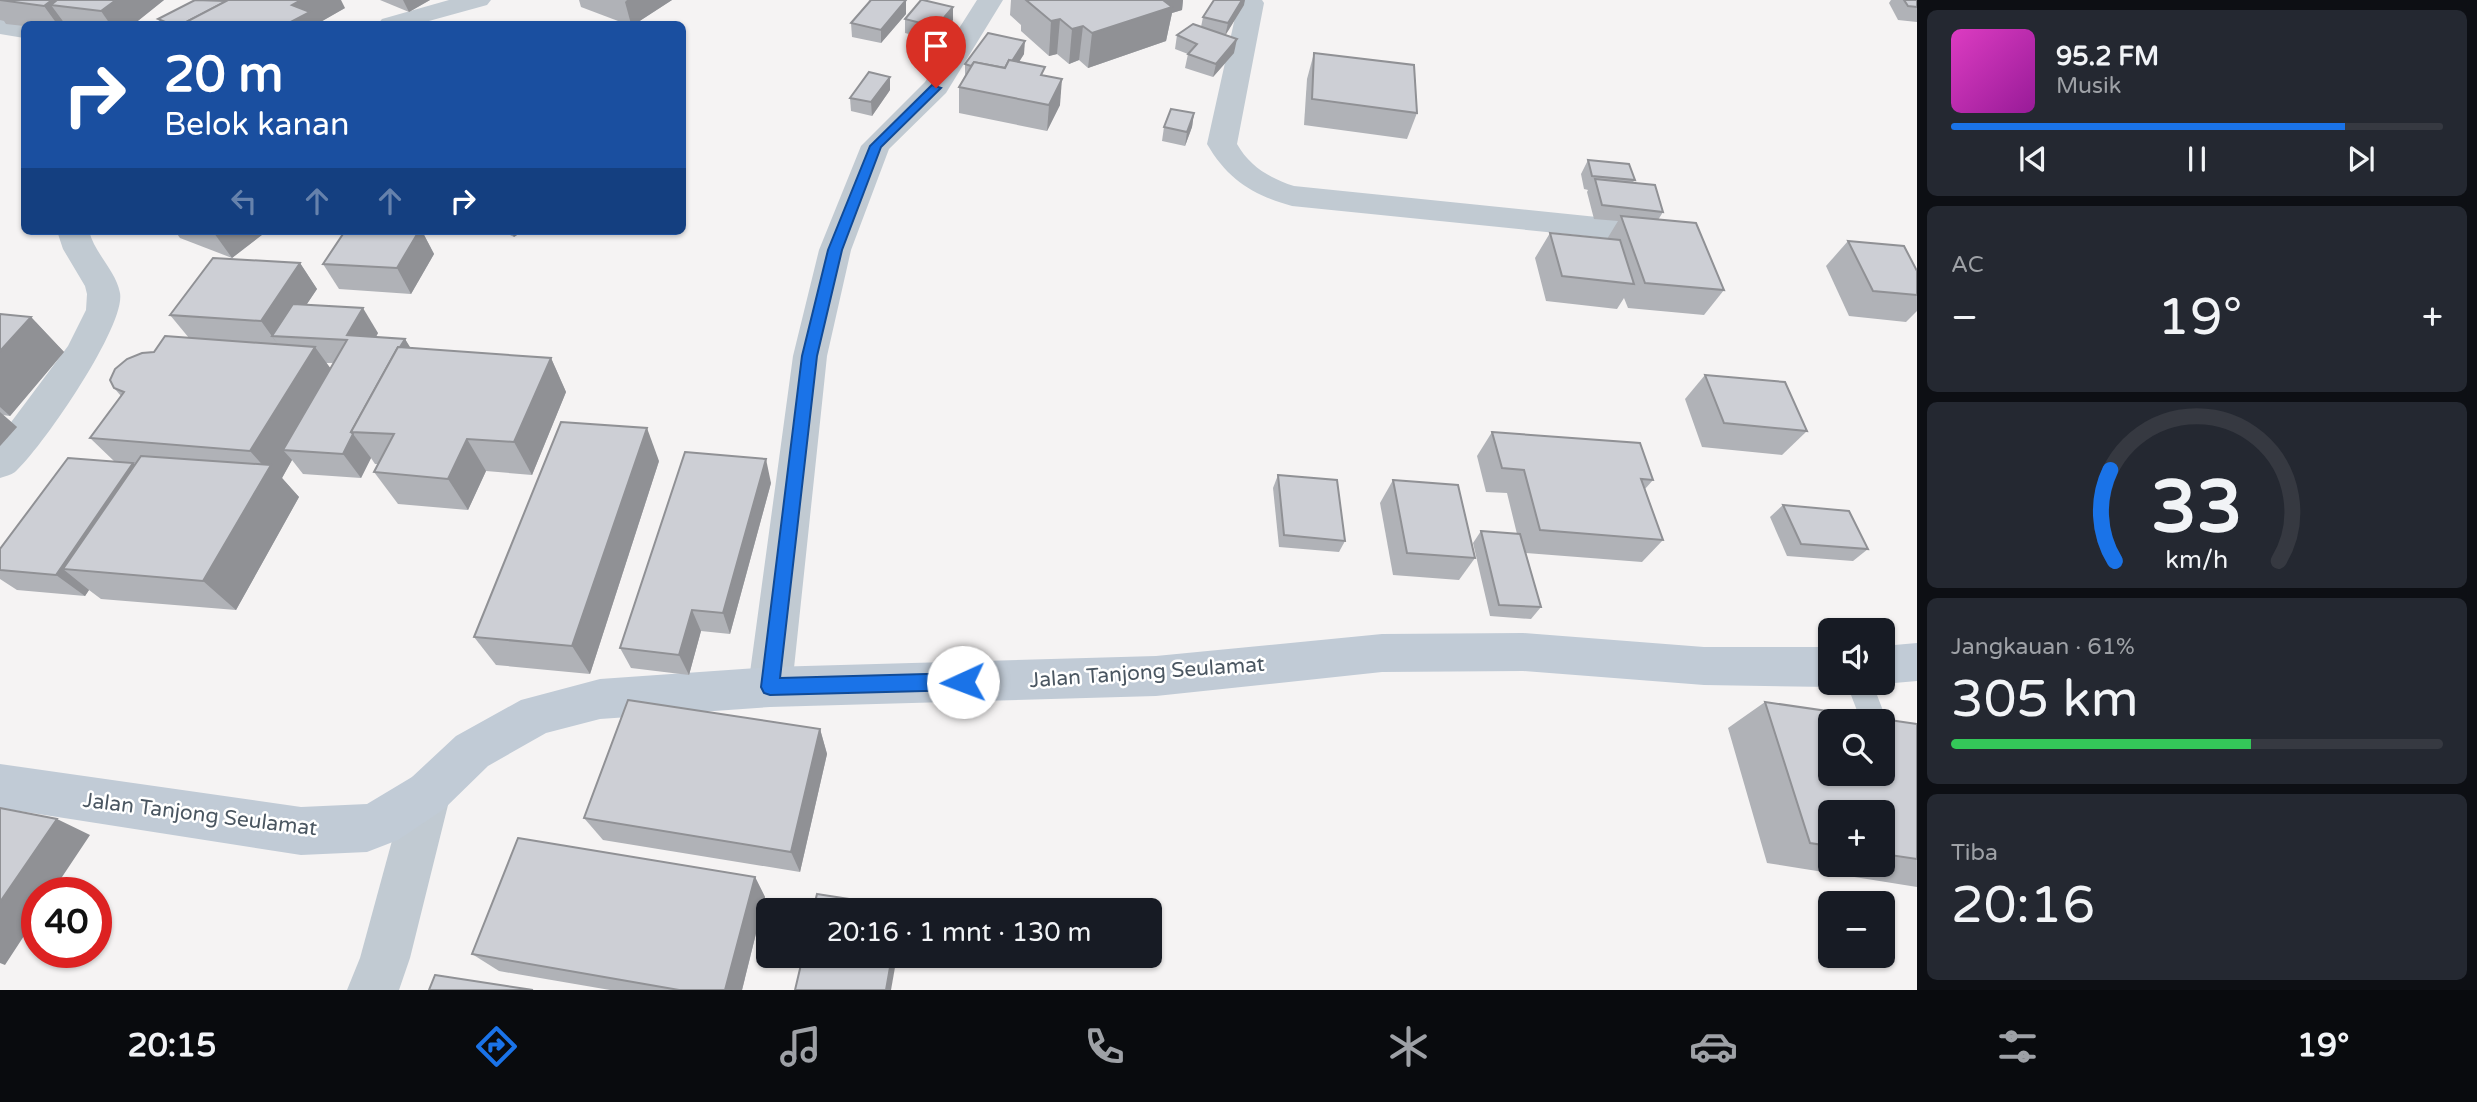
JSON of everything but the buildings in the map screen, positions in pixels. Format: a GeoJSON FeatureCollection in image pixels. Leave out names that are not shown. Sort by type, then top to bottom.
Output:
{"type":"FeatureCollection","features":[{"type":"Feature","properties":{"kind":"street"},"geometry":{"type":"LineString","coordinates":[[402,21],[478,0]]}},
{"type":"Feature","properties":{"kind":"street"},"geometry":{"type":"LineString","coordinates":[[770,687],[810,356],[835,250],[876,146],[936,88],[990,0]]}},
{"type":"Feature","properties":{"kind":"street"},"geometry":{"type":"LineString","coordinates":[[1248,0],[1251,3],[1222,144],[1231,162],[1265,188],[1292,196],[1667,235]]}},
{"type":"Feature","properties":{"kind":"street"},"geometry":{"type":"LineString","coordinates":[[0,26],[21,30]]}},
{"type":"Feature","properties":{"kind":"street"},"geometry":{"type":"LineString","coordinates":[[0,463],[47,406],[98,326],[105,304],[104,292],[81,256],[74,235]]}},
{"type":"Feature","properties":{"kind":"street","name":"Jalan Tanjong Seulamat"},"geometry":{"type":"LineString","coordinates":[[0,786],[301,831],[367,828],[381,823],[428,793],[472,751],[537,715],[600,699],[770,687],[1156,676],[1382,653],[1523,652],[1704,666],[1818,667]]}},
{"type":"Feature","properties":{"kind":"street"},"geometry":{"type":"LineString","coordinates":[[1895,664],[1917,663]]}},
{"type":"Feature","properties":{"kind":"street"},"geometry":{"type":"LineString","coordinates":[[373,990],[386,958],[428,793]]}},
{"type":"Feature","properties":{"kind":"route"},"geometry":{"type":"LineString","coordinates":[[936,88],[876,146],[835,250],[810,356],[770,687],[963,682]]}}]}
